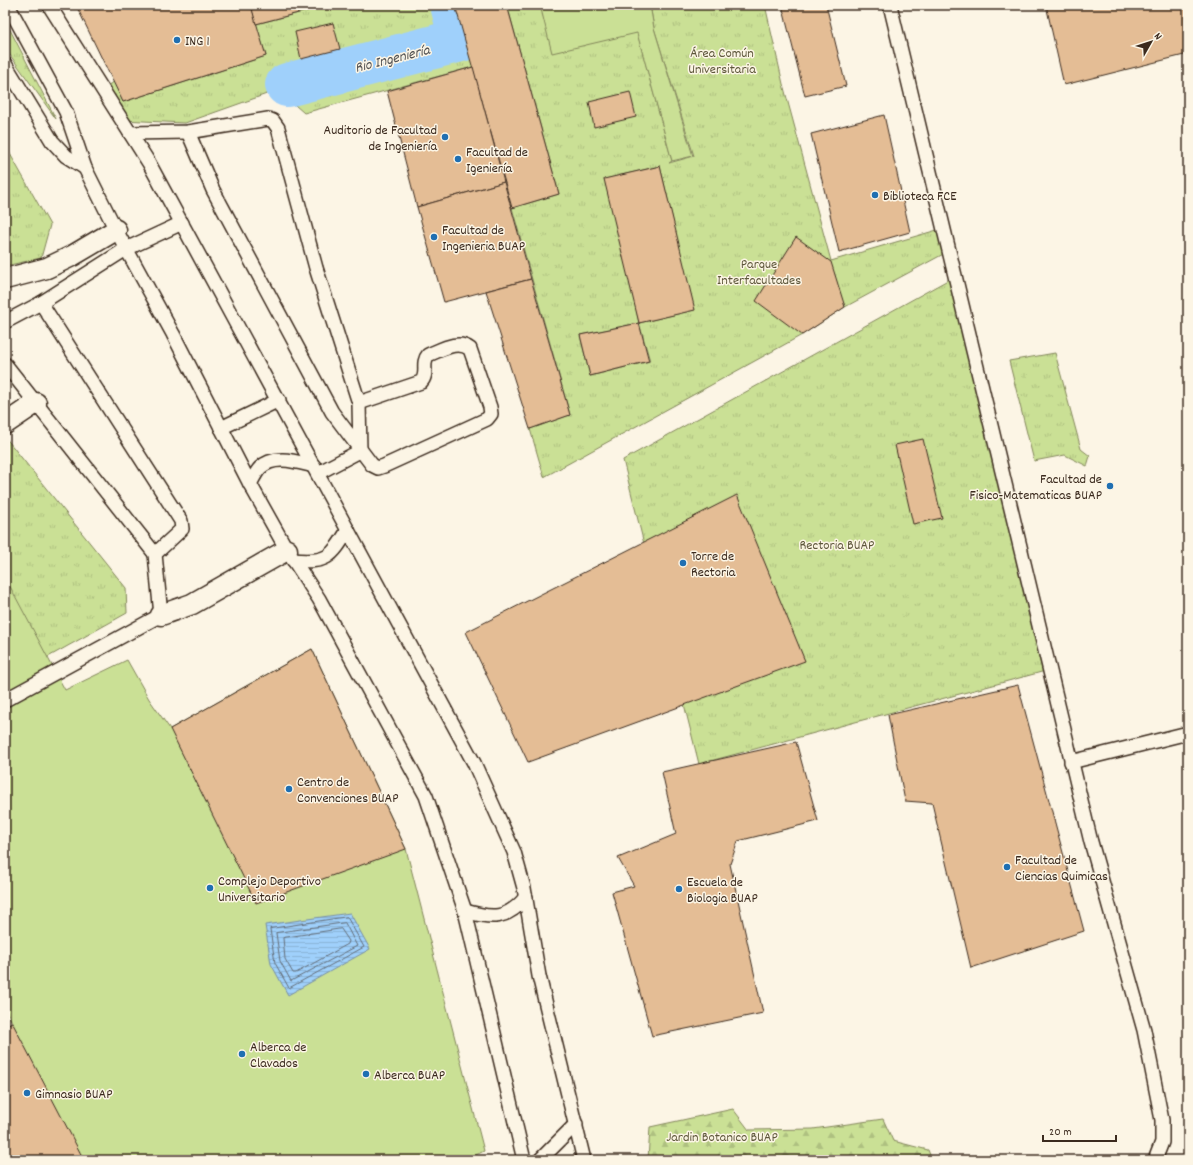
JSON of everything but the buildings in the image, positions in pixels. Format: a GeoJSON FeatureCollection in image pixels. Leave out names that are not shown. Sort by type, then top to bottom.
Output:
{"type":"FeatureCollection","features":[{"type":"Feature","properties":{"kind":"street"},"geometry":{"type":"LineString","coordinates":[[5,279],[46,268],[72,256],[116,230]]}},
{"type":"Feature","properties":{"kind":"street"},"geometry":{"type":"LineString","coordinates":[[5,424],[36,403]]}},
{"type":"Feature","properties":{"kind":"street"},"geometry":{"type":"LineString","coordinates":[[161,615],[192,604],[290,555]]}},
{"type":"Feature","properties":{"kind":"lane"},"geometry":{"type":"LineString","coordinates":[[8,5],[66,112],[85,168],[116,230],[250,484],[290,555],[319,599],[426,796],[465,911],[524,1160]]}},
{"type":"Feature","properties":{"kind":"lane"},"geometry":{"type":"LineString","coordinates":[[49,5],[149,163],[279,400],[474,763],[514,852],[526,897],[539,976],[584,1160]]}},
{"type":"Feature","properties":{"kind":"lane"},"geometry":{"type":"LineString","coordinates":[[890,5],[1071,762],[1091,842],[1144,1030],[1162,1120],[1162,1142],[1155,1160]]}},
{"type":"Feature","properties":{"kind":"lane"},"geometry":{"type":"LineString","coordinates":[[5,64],[52,141],[66,156],[85,168]]}},
{"type":"Feature","properties":{"kind":"lane"},"geometry":{"type":"LineString","coordinates":[[130,133],[188,132],[268,119],[273,121],[278,128],[316,268],[359,403],[360,451]]}},
{"type":"Feature","properties":{"kind":"lane"},"geometry":{"type":"LineString","coordinates":[[188,132],[212,190],[332,412],[372,465],[378,468],[384,466],[487,419],[491,414],[490,407],[470,349],[465,345],[459,344],[428,355],[425,359],[426,374],[420,382],[359,403]]}},
{"type":"Feature","properties":{"kind":"lane"},"geometry":{"type":"LineString","coordinates":[[5,322],[41,302],[126,249],[182,223]]}},
{"type":"Feature","properties":{"kind":"lane"},"geometry":{"type":"LineString","coordinates":[[41,302],[180,521],[182,529],[155,554]]}},
{"type":"Feature","properties":{"kind":"lane"},"geometry":{"type":"LineString","coordinates":[[5,364],[155,554],[161,615],[5,700]]}},
{"type":"Feature","properties":{"kind":"lane"},"geometry":{"type":"LineString","coordinates":[[221,428],[279,400]]}},
{"type":"Feature","properties":{"kind":"lane"},"geometry":{"type":"LineString","coordinates":[[250,484],[260,468],[273,460],[291,460],[316,470],[360,451]]}},
{"type":"Feature","properties":{"kind":"lane"},"geometry":{"type":"LineString","coordinates":[[290,555],[311,562],[323,559],[335,551],[348,530]]}},
{"type":"Feature","properties":{"kind":"lane"},"geometry":{"type":"LineString","coordinates":[[1071,762],[1188,733]]}},
{"type":"Feature","properties":{"kind":"lane"},"geometry":{"type":"LineString","coordinates":[[465,911],[482,916],[495,917],[508,913],[518,906],[526,897]]}},
{"type":"Feature","properties":{"kind":"lane"},"geometry":{"type":"LineString","coordinates":[[540,1160],[576,1124]]}},
{"type":"Feature","properties":{"kind":"green space"},"geometry":{"type":"Polygon","coordinates":[[[330,5],[455,5],[473,67],[304,113],[278,90],[185,123],[122,120],[102,88],[114,82],[123,102],[266,56],[256,24],[330,5]]]}},
{"type":"Feature","properties":{"kind":"green space"},"geometry":{"type":"Polygon","coordinates":[[[507,5],[596,5],[637,32],[672,161],[669,163],[694,156],[654,28],[650,5],[765,5],[783,84],[831,261],[944,228],[949,251],[845,307],[802,335],[544,477],[530,429],[570,415],[512,208],[559,194],[507,5]],[[660,166],[605,179],[623,247],[639,323],[694,310],[660,166]],[[639,323],[580,335],[590,376],[650,361],[639,323]]]}},
{"type":"Feature","properties":{"kind":"green space"},"geometry":{"type":"Polygon","coordinates":[[[540,5],[650,5],[654,28],[693,156],[672,161],[637,33],[552,53],[540,5]]]}},
{"type":"Feature","properties":{"kind":"green space"},"geometry":{"type":"Polygon","coordinates":[[[5,20],[56,119],[5,48],[5,20]]]}},
{"type":"Feature","properties":{"kind":"green space"},"geometry":{"type":"Polygon","coordinates":[[[5,145],[50,225],[41,258],[5,266],[5,145]]]}},
{"type":"Feature","properties":{"kind":"green space","name":"Rectoria BUAP"},"geometry":{"type":"Polygon","coordinates":[[[955,276],[1049,670],[699,764],[623,460],[955,276]]]}},
{"type":"Feature","properties":{"kind":"green space"},"geometry":{"type":"Polygon","coordinates":[[[1055,353],[1081,449],[1090,456],[1087,466],[1065,455],[1034,461],[1009,361],[1055,353]]]}},
{"type":"Feature","properties":{"kind":"green space"},"geometry":{"type":"Polygon","coordinates":[[[5,437],[126,588],[127,613],[5,681],[5,437]]]}},
{"type":"Feature","properties":{"kind":"green space","name":"Complejo Deportivo Universitario"},"geometry":{"type":"Polygon","coordinates":[[[5,577],[65,690],[127,660],[149,699],[170,729],[312,649],[406,849],[484,1151],[466,1160],[5,1160],[5,1026],[12,1022],[5,1008],[5,577]]]}},
{"type":"Feature","properties":{"kind":"green space","name":"Jardin Botanico BUAP"},"geometry":{"type":"Polygon","coordinates":[[[733,1109],[749,1130],[813,1129],[883,1119],[893,1141],[928,1150],[932,1160],[648,1160],[650,1127],[733,1109]]]}},
{"type":"Feature","properties":{"kind":"water"},"geometry":{"type":"Polygon","coordinates":[[[350,913],[370,949],[288,995],[271,964],[265,925],[350,913]]]}},
{"type":"Feature","properties":{"kind":"waterway","name":"Rio Ingeniería"},"geometry":{"type":"LineString","coordinates":[[287,85],[461,40],[452,5]]}},
{"type":"Feature","properties":{"kind":"place","name":"ING 1"},"geometry":{"type":"Point","coordinates":[177,40]}},
{"type":"Feature","properties":{"kind":"place","name":"Auditorio de Facultad de Ingeniería"},"geometry":{"type":"Point","coordinates":[445,137]}},
{"type":"Feature","properties":{"kind":"place","name":"Facultad de Igeniería"},"geometry":{"type":"Point","coordinates":[458,159]}},
{"type":"Feature","properties":{"kind":"place","name":"Biblioteca FCE"},"geometry":{"type":"Point","coordinates":[875,195]}},
{"type":"Feature","properties":{"kind":"place","name":"Facultad de Ingenieria BUAP"},"geometry":{"type":"Point","coordinates":[434,237]}},
{"type":"Feature","properties":{"kind":"place","name":"Facultad de Fisico-Matematicas BUAP"},"geometry":{"type":"Point","coordinates":[1110,486]}},
{"type":"Feature","properties":{"kind":"place","name":"Torre de Rectoria"},"geometry":{"type":"Point","coordinates":[683,563]}},
{"type":"Feature","properties":{"kind":"place","name":"Centro de Convenciones BUAP"},"geometry":{"type":"Point","coordinates":[289,789]}},
{"type":"Feature","properties":{"kind":"place","name":"Facultad de Ciencias Quimicas"},"geometry":{"type":"Point","coordinates":[1007,867]}},
{"type":"Feature","properties":{"kind":"place","name":"Complejo Deportivo Universitario"},"geometry":{"type":"Point","coordinates":[210,888]}},
{"type":"Feature","properties":{"kind":"place","name":"Escuela de Biologia BUAP"},"geometry":{"type":"Point","coordinates":[679,889]}},
{"type":"Feature","properties":{"kind":"place","name":"Alberca de Clavados"},"geometry":{"type":"Point","coordinates":[242,1054]}},
{"type":"Feature","properties":{"kind":"place","name":"Alberca BUAP"},"geometry":{"type":"Point","coordinates":[366,1074]}},
{"type":"Feature","properties":{"kind":"place","name":"Gimnasio BUAP"},"geometry":{"type":"Point","coordinates":[27,1093]}},
{"type":"Feature","properties":{"kind":"park label","name":"Área Común Universitaria"},"geometry":{"type":"Point","coordinates":[722,60]}},
{"type":"Feature","properties":{"kind":"park label","name":"Parque Interfacultades"},"geometry":{"type":"Point","coordinates":[759,272]}}]}
